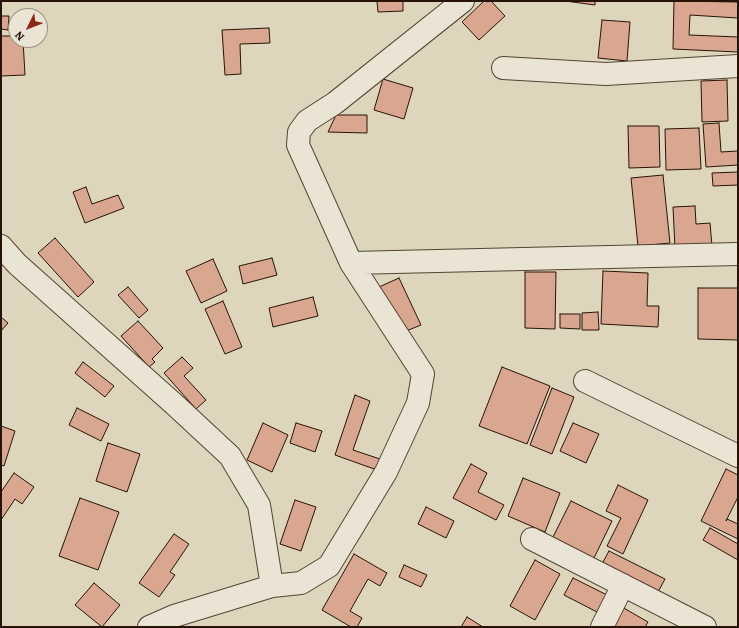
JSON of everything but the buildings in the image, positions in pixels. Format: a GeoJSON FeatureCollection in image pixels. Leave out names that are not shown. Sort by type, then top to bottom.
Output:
{"type":"FeatureCollection","features":[{"type":"Feature","properties":{"kind":"street"},"geometry":{"type":"LineString","coordinates":[[149,627],[174,616],[272,586],[301,583],[329,566],[386,472],[418,403],[424,374],[351,263],[298,145],[299,132],[307,121],[335,103],[463,1]]}},
{"type":"Feature","properties":{"kind":"street"},"geometry":{"type":"LineString","coordinates":[[503,68],[606,74],[738,66]]}},
{"type":"Feature","properties":{"kind":"street"},"geometry":{"type":"LineString","coordinates":[[1,246],[17,264],[230,456],[259,505],[272,586]]}},
{"type":"Feature","properties":{"kind":"street"},"geometry":{"type":"LineString","coordinates":[[351,263],[738,254]]}},
{"type":"Feature","properties":{"kind":"street"},"geometry":{"type":"LineString","coordinates":[[585,381],[738,456]]}},
{"type":"Feature","properties":{"kind":"street"},"geometry":{"type":"LineString","coordinates":[[532,539],[705,627]]}},
{"type":"Feature","properties":{"kind":"street"},"geometry":{"type":"LineString","coordinates":[[602,627],[622,585]]}}]}
